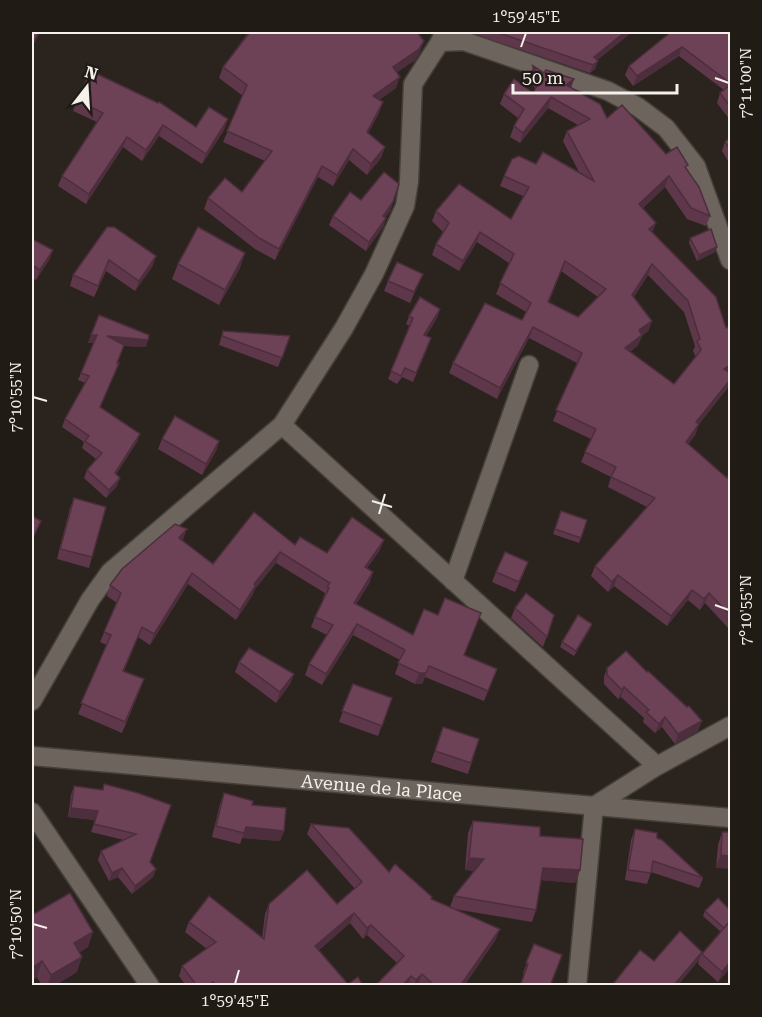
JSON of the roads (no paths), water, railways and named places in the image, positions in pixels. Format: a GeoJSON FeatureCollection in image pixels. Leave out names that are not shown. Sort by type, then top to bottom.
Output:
{"type":"FeatureCollection","features":[{"type":"Feature","properties":{"kind":"street"},"geometry":{"type":"LineString","coordinates":[[32,701],[90,600],[110,572],[282,425],[361,300],[405,206],[409,181],[413,84],[442,37],[464,41],[608,91],[638,107],[666,128],[696,166],[730,260]]}},
{"type":"Feature","properties":{"kind":"street"},"geometry":{"type":"LineString","coordinates":[[453,581],[529,365]]}},
{"type":"Feature","properties":{"kind":"street"},"geometry":{"type":"LineString","coordinates":[[282,425],[657,766]]}},
{"type":"Feature","properties":{"kind":"street"},"geometry":{"type":"LineString","coordinates":[[577,986],[594,806],[657,766],[730,726]]}},
{"type":"Feature","properties":{"kind":"street","name":"Avenue de la Place"},"geometry":{"type":"LineString","coordinates":[[32,756],[730,818]]}},
{"type":"Feature","properties":{"kind":"street"},"geometry":{"type":"LineString","coordinates":[[32,812],[150,986]]}}]}
